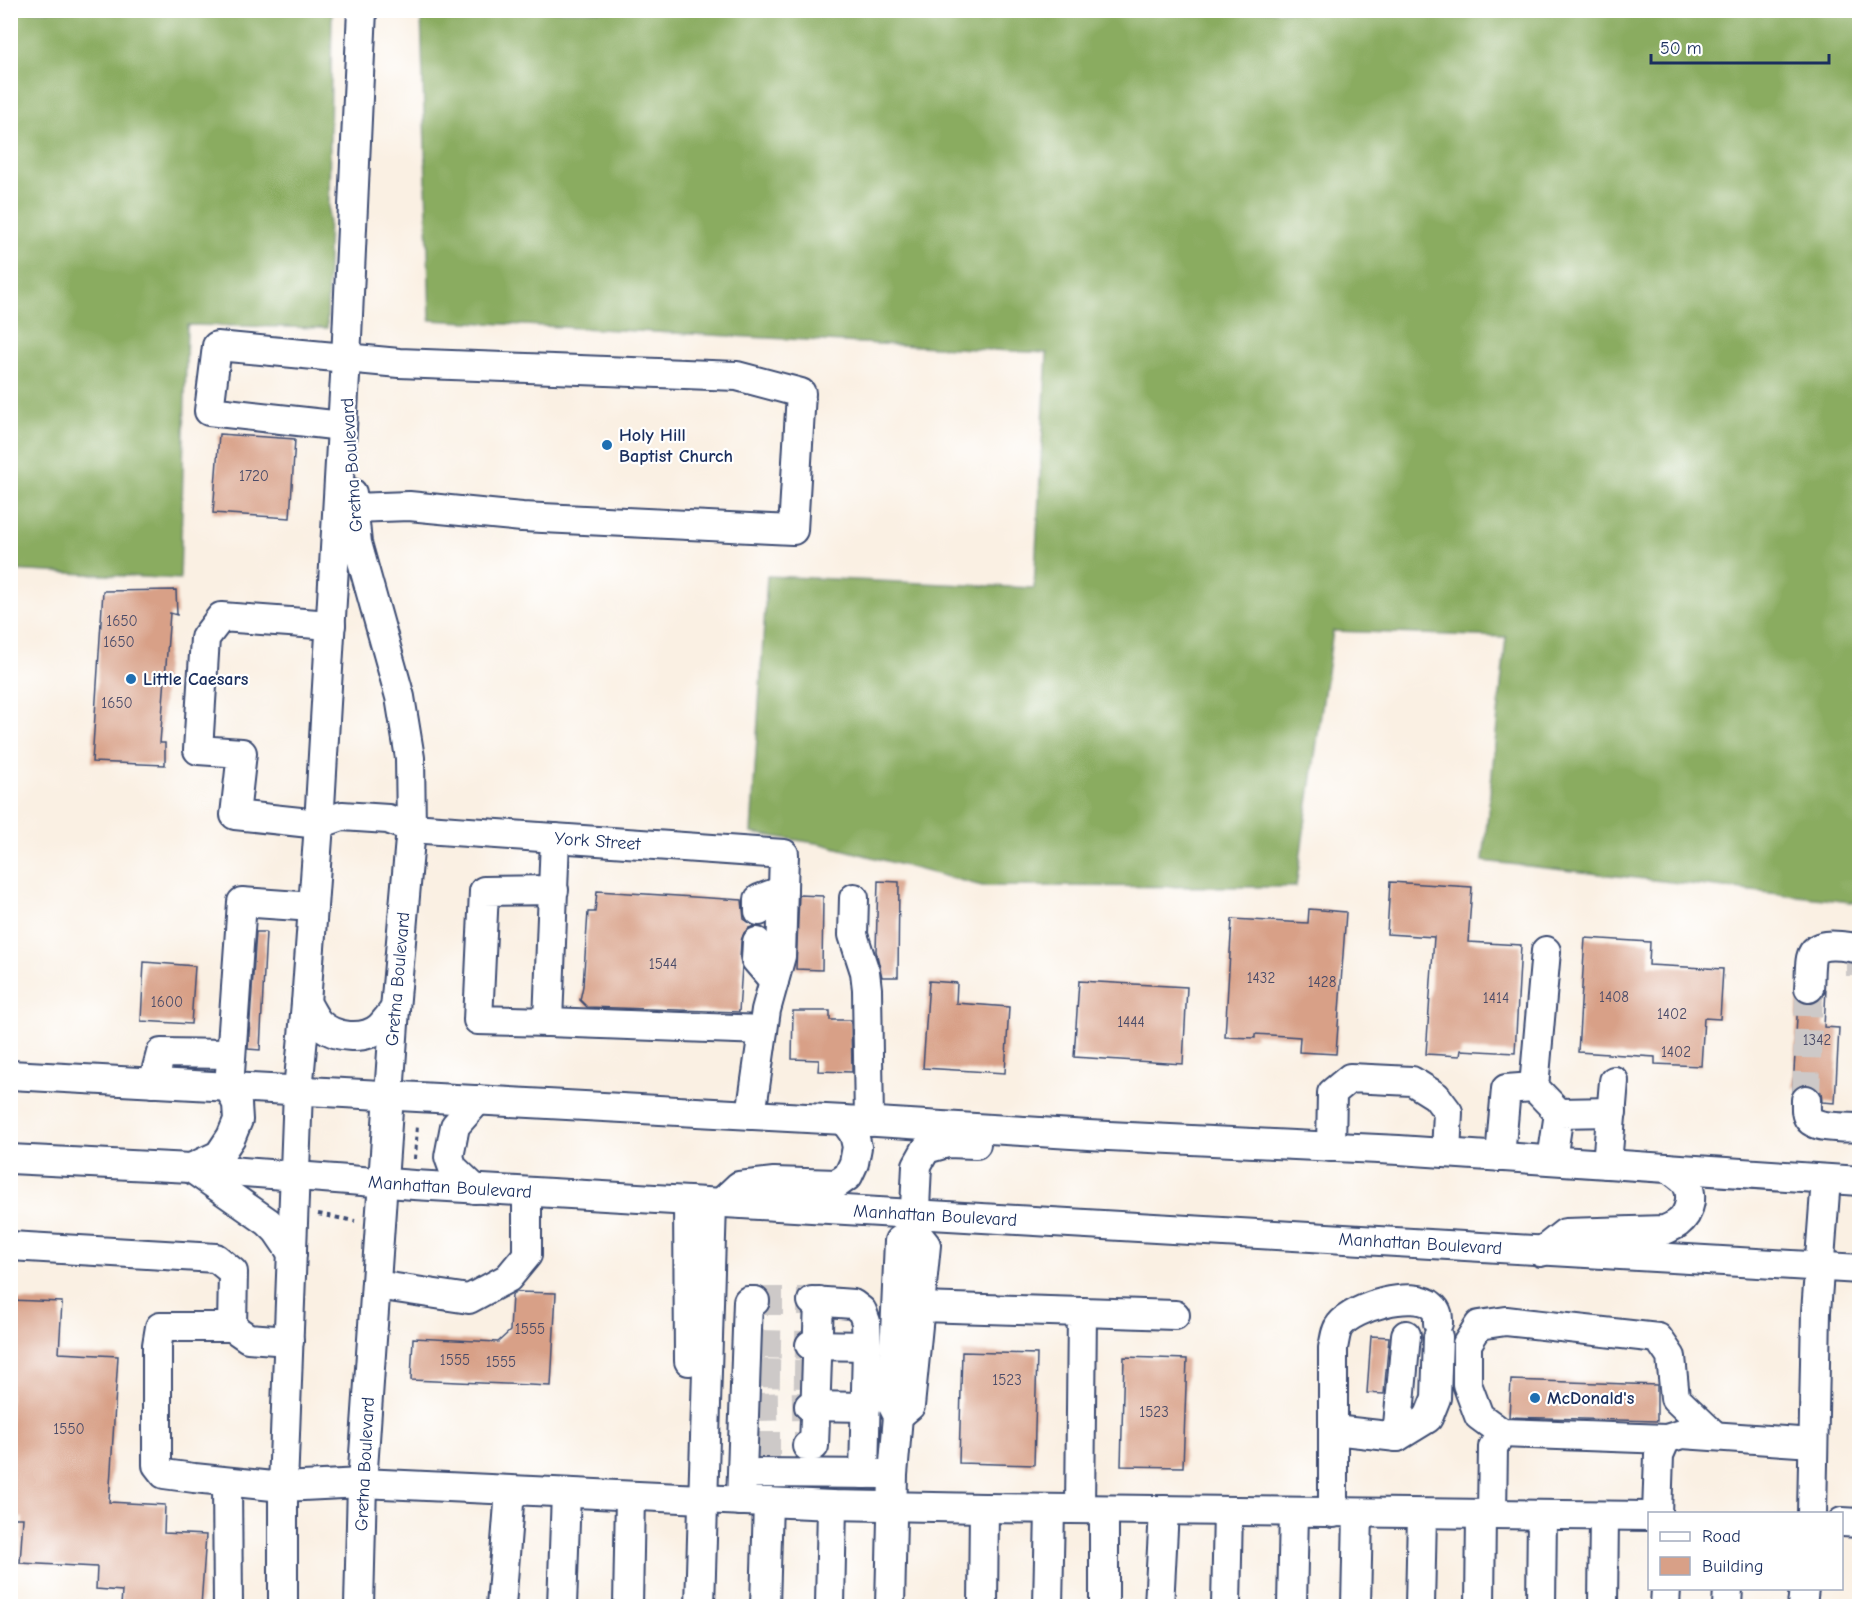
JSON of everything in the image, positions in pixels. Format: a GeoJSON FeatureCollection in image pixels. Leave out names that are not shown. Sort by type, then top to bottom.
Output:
{"type":"FeatureCollection","features":[{"type":"Feature","properties":{"kind":"street","name":"Gretna Boulevard"},"geometry":{"type":"LineString","coordinates":[[283,1606],[283,1487],[298,1091],[319,824],[346,359],[362,10]]}},
{"type":"Feature","properties":{"kind":"street"},"geometry":{"type":"LineString","coordinates":[[342,426],[209,411],[217,346],[399,363],[737,376],[801,393],[793,530],[522,518],[409,506],[353,508]]}},
{"type":"Feature","properties":{"kind":"street","name":"Gretna Boulevard"},"geometry":{"type":"LineString","coordinates":[[346,359],[350,472],[357,543],[400,697],[410,758],[411,828],[395,1009],[362,1483],[359,1606]]}},
{"type":"Feature","properties":{"kind":"street"},"geometry":{"type":"LineString","coordinates":[[319,824],[235,815],[242,753],[198,750],[205,638],[221,617],[330,625]]}},
{"type":"Feature","properties":{"kind":"street","name":"York Street"},"geometry":{"type":"LineString","coordinates":[[319,824],[342,816],[387,819],[411,828],[784,854],[783,890]]}},
{"type":"Feature","properties":{"kind":"street"},"geometry":{"type":"LineString","coordinates":[[548,1022],[555,838]]}},
{"type":"Feature","properties":{"kind":"street"},"geometry":{"type":"LineString","coordinates":[[554,890],[483,891],[478,1020],[764,1030]]}},
{"type":"Feature","properties":{"kind":"street"},"geometry":{"type":"LineString","coordinates":[[751,1115],[764,1030],[781,956],[783,890],[759,900],[759,911]]}},
{"type":"Feature","properties":{"kind":"street"},"geometry":{"type":"LineString","coordinates":[[700,1606],[697,1500],[707,1202],[739,1186],[774,1182],[837,1184],[848,1176],[854,1163],[857,1147],[854,1134],[857,1121],[867,989],[853,935],[854,898]]}},
{"type":"Feature","properties":{"kind":"street"},"geometry":{"type":"LineString","coordinates":[[191,1168],[219,1155],[231,1137],[238,1120],[237,1104],[229,1087],[242,902],[313,907]]}},
{"type":"Feature","properties":{"kind":"street"},"geometry":{"type":"LineString","coordinates":[[757,942],[756,960],[774,981]]}},
{"type":"Feature","properties":{"kind":"street"},"geometry":{"type":"LineString","coordinates":[[1546,951],[1534,1087],[1559,1113],[1612,1112]]}},
{"type":"Feature","properties":{"kind":"street"},"geometry":{"type":"LineString","coordinates":[[1809,988],[1811,957],[1815,951],[1823,959],[1854,959]]}},
{"type":"Feature","properties":{"kind":"street"},"geometry":{"type":"LineString","coordinates":[[306,1003],[320,1024],[333,1032],[357,1037],[379,1028],[395,1009]]}},
{"type":"Feature","properties":{"kind":"street"},"geometry":{"type":"LineString","coordinates":[[153,1083],[161,1053],[231,1054]]}},
{"type":"Feature","properties":{"kind":"street"},"geometry":{"type":"LineString","coordinates":[[10,1075],[1446,1153],[1860,1181]]}},
{"type":"Feature","properties":{"kind":"street"},"geometry":{"type":"LineString","coordinates":[[1330,1147],[1332,1093],[1350,1078],[1412,1080],[1436,1096],[1448,1112],[1446,1153]]}},
{"type":"Feature","properties":{"kind":"street"},"geometry":{"type":"LineString","coordinates":[[1607,1164],[1614,1081]]}},
{"type":"Feature","properties":{"kind":"street"},"geometry":{"type":"LineString","coordinates":[[1500,1157],[1506,1089],[1534,1087]]}},
{"type":"Feature","properties":{"kind":"street"},"geometry":{"type":"LineString","coordinates":[[475,1189],[453,1168],[449,1157],[455,1126],[478,1100]]}},
{"type":"Feature","properties":{"kind":"street"},"geometry":{"type":"LineString","coordinates":[[1806,1100],[1806,1113],[1813,1123],[1820,1126],[1860,1128]]}},
{"type":"Feature","properties":{"kind":"street"},"geometry":{"type":"LineString","coordinates":[[1552,1160],[1559,1113]]}},
{"type":"Feature","properties":{"kind":"street"},"geometry":{"type":"LineString","coordinates":[[898,1416],[910,1406],[926,1245],[915,1222],[917,1165],[926,1149],[947,1143],[1062,1149],[1088,1135]]}},
{"type":"Feature","properties":{"kind":"street","name":"Manhattan Boulevard"},"geometry":{"type":"LineString","coordinates":[[10,1159],[191,1168],[383,1183],[707,1202],[915,1222],[1541,1251],[1860,1269]]}},
{"type":"Feature","properties":{"kind":"street"},"geometry":{"type":"LineString","coordinates":[[191,1168],[268,1222],[292,1253]]}},
{"type":"Feature","properties":{"kind":"street"},"geometry":{"type":"LineString","coordinates":[[1541,1251],[1565,1233],[1665,1230],[1678,1224],[1687,1213],[1690,1202],[1689,1188],[1669,1168]]}},
{"type":"Feature","properties":{"kind":"street"},"geometry":{"type":"LineString","coordinates":[[1812,1512],[1816,1312],[1826,1179]]}},
{"type":"Feature","properties":{"kind":"street"},"geometry":{"type":"LineString","coordinates":[[376,1285],[469,1299],[508,1278],[527,1255],[527,1192]]}},
{"type":"Feature","properties":{"kind":"street"},"geometry":{"type":"LineString","coordinates":[[890,1606],[893,1475],[898,1416],[892,1404],[899,1241],[915,1222]]}},
{"type":"Feature","properties":{"kind":"street"},"geometry":{"type":"LineString","coordinates":[[10,1246],[216,1258],[233,1272],[232,1327]]}},
{"type":"Feature","properties":{"kind":"street"},"geometry":{"type":"LineString","coordinates":[[754,1301],[748,1301],[749,1373],[746,1455],[755,1502],[765,1606]]}},
{"type":"Feature","properties":{"kind":"street"},"geometry":{"type":"LineString","coordinates":[[811,1446],[815,1301],[853,1304],[862,1311],[866,1322],[864,1474]]}},
{"type":"Feature","properties":{"kind":"street"},"geometry":{"type":"LineString","coordinates":[[1356,1606],[1334,1430],[1334,1348],[1337,1328],[1365,1308],[1388,1301],[1407,1319]]}},
{"type":"Feature","properties":{"kind":"street"},"geometry":{"type":"LineString","coordinates":[[1334,1430],[1397,1437],[1428,1418],[1436,1398],[1438,1312],[1423,1301],[1407,1319],[1397,1437]]}},
{"type":"Feature","properties":{"kind":"street"},"geometry":{"type":"LineString","coordinates":[[920,1307],[1175,1315]]}},
{"type":"Feature","properties":{"kind":"street"},"geometry":{"type":"LineString","coordinates":[[1082,1312],[1092,1509],[1104,1606]]}},
{"type":"Feature","properties":{"kind":"street"},"geometry":{"type":"LineString","coordinates":[[1715,1436],[1676,1398],[1671,1357],[1658,1338],[1506,1321],[1479,1325],[1467,1344],[1467,1384],[1479,1416],[1502,1433],[1666,1439],[1682,1434],[1813,1443]]}},
{"type":"Feature","properties":{"kind":"street"},"geometry":{"type":"LineString","coordinates":[[289,1341],[248,1338],[232,1327],[160,1327],[157,1345],[157,1465],[164,1474],[283,1487],[362,1483],[832,1505],[1648,1516]]}},
{"type":"Feature","properties":{"kind":"street"},"geometry":{"type":"LineString","coordinates":[[814,1345],[867,1346]]}},
{"type":"Feature","properties":{"kind":"street"},"geometry":{"type":"LineString","coordinates":[[812,1407],[866,1407]]}},
{"type":"Feature","properties":{"kind":"street"},"geometry":{"type":"LineString","coordinates":[[1479,1606],[1493,1447],[1502,1433]]}},
{"type":"Feature","properties":{"kind":"street"},"geometry":{"type":"LineString","coordinates":[[1657,1512],[1659,1455],[1666,1439]]}},
{"type":"Feature","properties":{"kind":"street"},"geometry":{"type":"LineString","coordinates":[[746,1455],[864,1474],[893,1475]]}},
{"type":"Feature","properties":{"kind":"street"},"geometry":{"type":"LineString","coordinates":[[227,1482],[228,1606]]}},
{"type":"Feature","properties":{"kind":"street"},"geometry":{"type":"LineString","coordinates":[[501,1606],[510,1491]]}},
{"type":"Feature","properties":{"kind":"street"},"geometry":{"type":"LineString","coordinates":[[562,1606],[566,1493]]}},
{"type":"Feature","properties":{"kind":"street"},"geometry":{"type":"LineString","coordinates":[[628,1606],[630,1496]]}},
{"type":"Feature","properties":{"kind":"street"},"geometry":{"type":"LineString","coordinates":[[830,1606],[832,1505]]}},
{"type":"Feature","properties":{"kind":"street"},"geometry":{"type":"LineString","coordinates":[[983,1606],[984,1508]]}},
{"type":"Feature","properties":{"kind":"street"},"geometry":{"type":"LineString","coordinates":[[1048,1606],[1050,1509]]}},
{"type":"Feature","properties":{"kind":"street"},"geometry":{"type":"LineString","coordinates":[[1159,1606],[1164,1510]]}},
{"type":"Feature","properties":{"kind":"street"},"geometry":{"type":"LineString","coordinates":[[1226,1606],[1228,1511]]}},
{"type":"Feature","properties":{"kind":"street"},"geometry":{"type":"LineString","coordinates":[[1292,1606],[1294,1512]]}},
{"type":"Feature","properties":{"kind":"street"},"geometry":{"type":"LineString","coordinates":[[1420,1606],[1422,1514]]}},
{"type":"Feature","properties":{"kind":"street"},"geometry":{"type":"LineString","coordinates":[[1541,1606],[1542,1515]]}},
{"type":"Feature","properties":{"kind":"street"},"geometry":{"type":"LineString","coordinates":[[1603,1606],[1604,1516]]}},
{"type":"Feature","properties":{"kind":"street"},"geometry":{"type":"LineString","coordinates":[[1843,1522],[1860,1523]]}},
{"type":"Feature","properties":{"kind":"street"},"geometry":{"type":"LineString","coordinates":[[1665,1606],[1666,1590]]}},
{"type":"Feature","properties":{"kind":"street"},"geometry":{"type":"LineString","coordinates":[[1727,1606],[1728,1590]]}},
{"type":"Feature","properties":{"kind":"street"},"geometry":{"type":"LineString","coordinates":[[1802,1606],[1804,1590]]}},
{"type":"Feature","properties":{"kind":"path"},"geometry":{"type":"LineString","coordinates":[[415,1160],[417,1125]]}},
{"type":"Feature","properties":{"kind":"path"},"geometry":{"type":"LineString","coordinates":[[311,1213],[365,1223]]}},
{"type":"Feature","properties":{"kind":"green space"},"geometry":{"type":"Polygon","coordinates":[[[10,11],[332,11],[327,328],[187,325],[180,579],[11,570],[10,11]]]}},
{"type":"Feature","properties":{"kind":"green space"},"geometry":{"type":"Polygon","coordinates":[[[421,11],[1859,11],[1859,903],[1483,861],[1506,637],[1333,631],[1296,887],[982,886],[822,844],[751,833],[767,576],[1034,588],[1047,353],[430,320],[421,11]]]}},
{"type":"Feature","properties":{"kind":"building"},"geometry":{"type":"Polygon","coordinates":[[[219,434],[295,439],[290,518],[213,513],[219,434]]]}},
{"type":"Feature","properties":{"kind":"building","name":"Little Caesars"},"geometry":{"type":"Polygon","coordinates":[[[176,590],[177,615],[170,613],[160,743],[165,743],[165,765],[92,762],[103,591],[176,590]]]}},
{"type":"Feature","properties":{"kind":"building"},"geometry":{"type":"Polygon","coordinates":[[[878,881],[899,882],[898,977],[882,977],[876,951],[878,881]]]}},
{"type":"Feature","properties":{"kind":"building"},"geometry":{"type":"Polygon","coordinates":[[[1390,882],[1472,887],[1468,942],[1521,945],[1515,1053],[1461,1050],[1460,1056],[1426,1054],[1434,937],[1387,934],[1390,882]]]}},
{"type":"Feature","properties":{"kind":"building"},"geometry":{"type":"Polygon","coordinates":[[[597,891],[742,900],[744,919],[754,926],[744,933],[741,941],[739,1012],[587,1007],[580,1000],[588,912],[595,912],[597,891]]]}},
{"type":"Feature","properties":{"kind":"building"},"geometry":{"type":"Polygon","coordinates":[[[799,895],[823,896],[822,970],[796,969],[799,895]]]}},
{"type":"Feature","properties":{"kind":"building"},"geometry":{"type":"Polygon","coordinates":[[[1309,909],[1346,912],[1336,1054],[1299,1052],[1300,1037],[1255,1034],[1255,1038],[1225,1037],[1232,919],[1308,923],[1309,909]]]}},
{"type":"Feature","properties":{"kind":"building"},"geometry":{"type":"Polygon","coordinates":[[[256,932],[266,932],[260,1050],[248,1049],[256,932]]]}},
{"type":"Feature","properties":{"kind":"building"},"geometry":{"type":"Polygon","coordinates":[[[1585,938],[1650,942],[1649,965],[1723,969],[1720,1019],[1704,1018],[1701,1066],[1655,1064],[1655,1057],[1578,1052],[1585,938]]]}},
{"type":"Feature","properties":{"kind":"building"},"geometry":{"type":"Polygon","coordinates":[[[144,962],[195,966],[191,1024],[141,1021],[144,962]]]}},
{"type":"Feature","properties":{"kind":"building"},"geometry":{"type":"Polygon","coordinates":[[[929,981],[957,983],[956,1003],[1009,1007],[1005,1073],[923,1068],[929,981]]]}},
{"type":"Feature","properties":{"kind":"building"},"geometry":{"type":"Polygon","coordinates":[[[1079,981],[1187,987],[1183,1064],[1074,1057],[1079,981]]]}},
{"type":"Feature","properties":{"kind":"building"},"geometry":{"type":"Polygon","coordinates":[[[1826,989],[1824,1027],[1839,1028],[1835,1103],[1822,1102],[1821,1092],[1814,1086],[1798,1085],[1793,1090],[1798,999],[1807,1004],[1816,1003],[1822,998],[1826,989]]]}},
{"type":"Feature","properties":{"kind":"building"},"geometry":{"type":"Polygon","coordinates":[[[793,1011],[830,1011],[830,1020],[851,1020],[852,1072],[818,1071],[819,1060],[792,1059],[793,1011]]]}},
{"type":"Feature","properties":{"kind":"building"},"geometry":{"type":"Polygon","coordinates":[[[517,1292],[556,1293],[551,1386],[411,1380],[413,1338],[498,1342],[510,1331],[512,1295],[517,1292]]]}},
{"type":"Feature","properties":{"kind":"building"},"geometry":{"type":"Polygon","coordinates":[[[10,1300],[62,1302],[59,1353],[118,1356],[109,1502],[165,1505],[164,1533],[206,1535],[201,1606],[121,1606],[122,1591],[96,1589],[97,1567],[20,1563],[23,1518],[10,1518],[10,1300]]]}},
{"type":"Feature","properties":{"kind":"building"},"geometry":{"type":"Polygon","coordinates":[[[1371,1336],[1389,1337],[1384,1394],[1367,1393],[1371,1336]]]}},
{"type":"Feature","properties":{"kind":"building"},"geometry":{"type":"Polygon","coordinates":[[[962,1352],[1037,1354],[1034,1465],[959,1463],[962,1352]]]}},
{"type":"Feature","properties":{"kind":"building"},"geometry":{"type":"Polygon","coordinates":[[[1124,1357],[1187,1359],[1183,1467],[1121,1466],[1124,1357]]]}},
{"type":"Feature","properties":{"kind":"building"},"geometry":{"type":"Polygon","coordinates":[[[1511,1380],[1657,1385],[1657,1421],[1509,1417],[1511,1380]]]}},
{"type":"Feature","properties":{"kind":"tunnel"},"geometry":{"type":"LineString","coordinates":[[1846,962],[1853,962]]}},
{"type":"Feature","properties":{"kind":"tunnel"},"geometry":{"type":"LineString","coordinates":[[1806,1100],[1809,988]]}},
{"type":"Feature","properties":{"kind":"tunnel"},"geometry":{"type":"LineString","coordinates":[[755,1301],[812,1301]]}},
{"type":"Feature","properties":{"kind":"tunnel"},"geometry":{"type":"LineString","coordinates":[[753,1344],[810,1345]]}},
{"type":"Feature","properties":{"kind":"tunnel"},"geometry":{"type":"LineString","coordinates":[[752,1373],[810,1374]]}},
{"type":"Feature","properties":{"kind":"tunnel"},"geometry":{"type":"LineString","coordinates":[[750,1407],[809,1406]]}},
{"type":"Feature","properties":{"kind":"tunnel"},"geometry":{"type":"LineString","coordinates":[[752,1446],[807,1446]]}},
{"type":"Feature","properties":{"kind":"place","name":"Holy Hill Baptist Church"},"geometry":{"type":"Point","coordinates":[607,445]}},
{"type":"Feature","properties":{"kind":"place","name":"Little Caesars"},"geometry":{"type":"Point","coordinates":[131,679]}},
{"type":"Feature","properties":{"kind":"place","name":"McDonald's"},"geometry":{"type":"Point","coordinates":[1535,1398]}}]}
